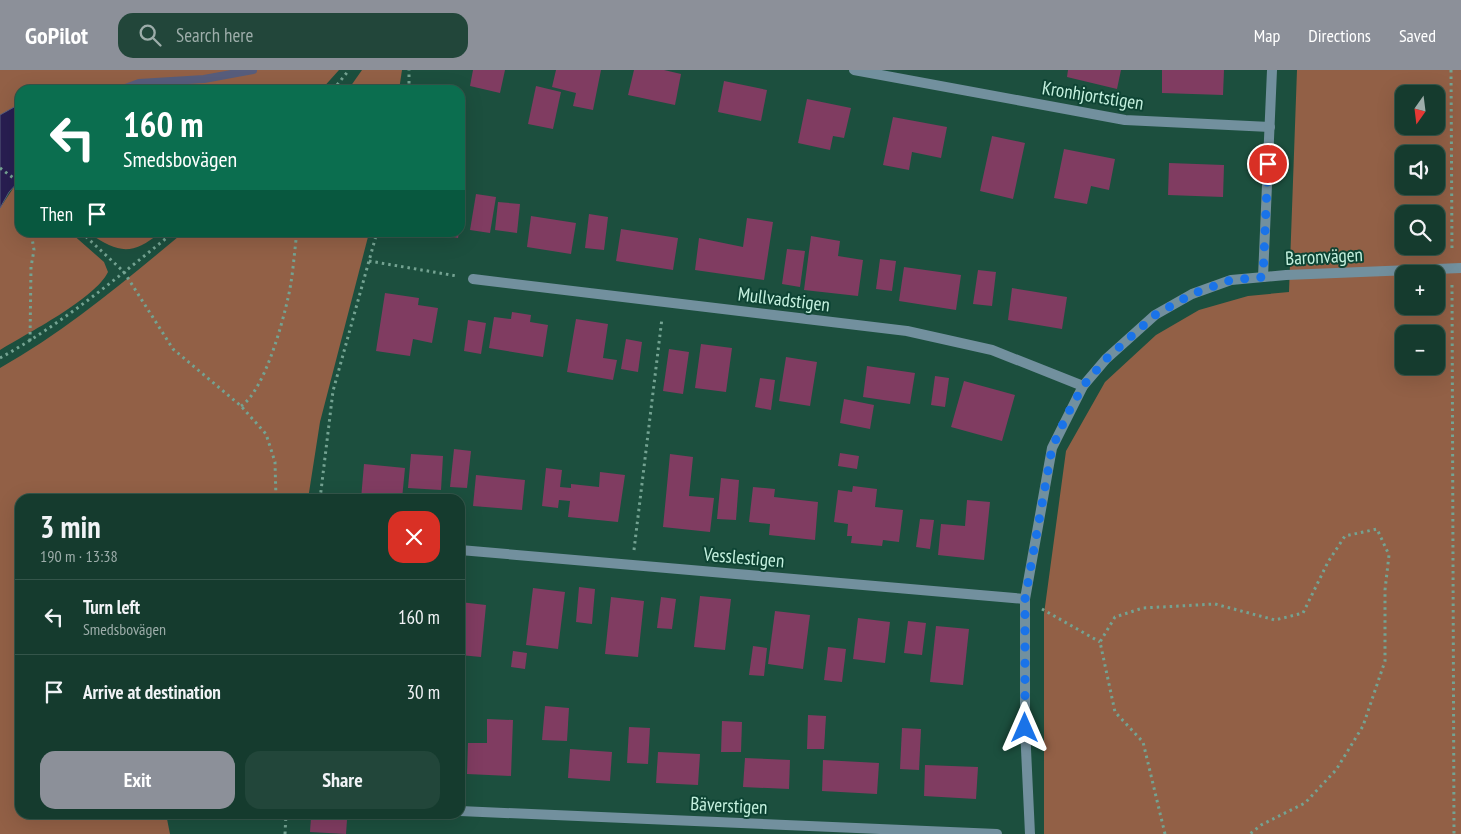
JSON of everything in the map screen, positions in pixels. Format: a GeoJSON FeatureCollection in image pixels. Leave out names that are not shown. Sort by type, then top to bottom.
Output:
{"type":"FeatureCollection","features":[{"type":"Feature","properties":{"kind":"street","name":"Kronhjortstigen"},"geometry":{"type":"LineString","coordinates":[[854,70],[1125,120],[1270,127]]}},
{"type":"Feature","properties":{"kind":"street"},"geometry":{"type":"LineString","coordinates":[[1263,277],[1272,70]]}},
{"type":"Feature","properties":{"kind":"street","name":"Baronvägen"},"geometry":{"type":"LineString","coordinates":[[1030,834],[1025,728],[1025,599],[1052,448],[1083,386],[1112,354],[1155,315],[1192,294],[1231,280],[1456,268]]}},
{"type":"Feature","properties":{"kind":"street","name":"Mullvadstigen"},"geometry":{"type":"LineString","coordinates":[[473,279],[907,331],[992,350],[1083,386]]}},
{"type":"Feature","properties":{"kind":"street","name":"Vesslestigen"},"geometry":{"type":"LineString","coordinates":[[465,550],[1025,599]]}},
{"type":"Feature","properties":{"kind":"street","name":"Bäverstigen"},"geometry":{"type":"LineString","coordinates":[[465,810],[997,834]]}},
{"type":"Feature","properties":{"kind":"path"},"geometry":{"type":"LineString","coordinates":[[337,85],[349,70]]}},
{"type":"Feature","properties":{"kind":"path"},"geometry":{"type":"LineString","coordinates":[[409,70],[409,85]]}},
{"type":"Feature","properties":{"kind":"path"},"geometry":{"type":"LineString","coordinates":[[1451,70],[1456,268],[1454,834]]}},
{"type":"Feature","properties":{"kind":"path"},"geometry":{"type":"LineString","coordinates":[[0,168],[15,180]]}},
{"type":"Feature","properties":{"kind":"path"},"geometry":{"type":"LineString","coordinates":[[30,341],[31,267],[34,250],[32,237]]}},
{"type":"Feature","properties":{"kind":"path"},"geometry":{"type":"LineString","coordinates":[[86,237],[124,272],[173,349],[241,406],[266,434],[275,462],[276,494]]}},
{"type":"Feature","properties":{"kind":"path"},"geometry":{"type":"LineString","coordinates":[[0,358],[30,341],[124,272],[168,237]]}},
{"type":"Feature","properties":{"kind":"path"},"geometry":{"type":"LineString","coordinates":[[241,406],[247,402],[260,381],[278,334],[288,297],[296,237]]}},
{"type":"Feature","properties":{"kind":"path"},"geometry":{"type":"LineString","coordinates":[[321,494],[333,391],[376,237]]}},
{"type":"Feature","properties":{"kind":"path"},"geometry":{"type":"LineString","coordinates":[[369,261],[473,279]]}},
{"type":"Feature","properties":{"kind":"path"},"geometry":{"type":"LineString","coordinates":[[632,565],[664,302]]}},
{"type":"Feature","properties":{"kind":"path"},"geometry":{"type":"LineString","coordinates":[[1165,834],[1143,742],[1115,712],[1100,642],[1115,617],[1144,608],[1215,604],[1275,620],[1303,613],[1328,562],[1345,536],[1377,529],[1390,555],[1385,590],[1385,662],[1363,726],[1336,770],[1304,803],[1261,825],[1250,834]]}},
{"type":"Feature","properties":{"kind":"path"},"geometry":{"type":"LineString","coordinates":[[1025,599],[1100,642]]}},
{"type":"Feature","properties":{"kind":"path"},"geometry":{"type":"LineString","coordinates":[[284,834],[286,819]]}},
{"type":"Feature","properties":{"kind":"shaded area"},"geometry":{"type":"Polygon","coordinates":[[[0,70],[339,70],[326,85],[15,85],[15,128],[0,137],[0,70]]]}},
{"type":"Feature","properties":{"kind":"shaded area"},"geometry":{"type":"Polygon","coordinates":[[[362,70],[402,70],[400,85],[352,85],[362,70]]]}},
{"type":"Feature","properties":{"kind":"shaded area"},"geometry":{"type":"Polygon","coordinates":[[[1297,70],[1461,70],[1461,834],[1044,834],[1044,614],[1066,451],[1105,382],[1156,335],[1199,310],[1248,296],[1289,292],[1297,70]]]}},
{"type":"Feature","properties":{"kind":"shaded area"},"geometry":{"type":"Polygon","coordinates":[[[15,107],[15,185],[0,208],[0,115],[15,107]]]}},
{"type":"Feature","properties":{"kind":"shaded area"},"geometry":{"type":"Polygon","coordinates":[[[15,186],[15,237],[76,237],[104,262],[108,272],[101,282],[75,304],[0,350],[0,208],[15,186]]]}},
{"type":"Feature","properties":{"kind":"shaded area"},"geometry":{"type":"Polygon","coordinates":[[[95,237],[154,237],[141,245],[125,249],[117,248],[95,237]]]}},
{"type":"Feature","properties":{"kind":"shaded area"},"geometry":{"type":"Polygon","coordinates":[[[178,237],[368,237],[320,422],[309,494],[15,494],[15,819],[167,819],[170,834],[0,834],[0,368],[49,338],[118,287],[178,237]]]}},
{"type":"Feature","properties":{"kind":"building"},"geometry":{"type":"Polygon","coordinates":[[[473,70],[505,70],[500,93],[470,86],[473,70]]]}},
{"type":"Feature","properties":{"kind":"building"},"geometry":{"type":"Polygon","coordinates":[[[556,70],[601,70],[593,110],[573,106],[576,93],[552,87],[556,70]]]}},
{"type":"Feature","properties":{"kind":"building"},"geometry":{"type":"Polygon","coordinates":[[[634,70],[664,70],[681,74],[675,105],[628,95],[634,70]]]}},
{"type":"Feature","properties":{"kind":"building"},"geometry":{"type":"Polygon","coordinates":[[[1068,70],[1121,70],[1117,89],[1067,77],[1068,70]]]}},
{"type":"Feature","properties":{"kind":"building"},"geometry":{"type":"Polygon","coordinates":[[[1162,70],[1224,70],[1223,95],[1162,93],[1162,70]]]}},
{"type":"Feature","properties":{"kind":"building"},"geometry":{"type":"Polygon","coordinates":[[[724,81],[767,90],[761,121],[718,112],[724,81]]]}},
{"type":"Feature","properties":{"kind":"building"},"geometry":{"type":"Polygon","coordinates":[[[536,86],[561,92],[553,129],[528,124],[536,86]]]}},
{"type":"Feature","properties":{"kind":"building"},"geometry":{"type":"Polygon","coordinates":[[[807,99],[851,108],[844,138],[833,136],[830,150],[798,143],[807,99]]]}},
{"type":"Feature","properties":{"kind":"building"},"geometry":{"type":"Polygon","coordinates":[[[893,117],[947,127],[941,158],[912,152],[909,170],[883,165],[893,117]]]}},
{"type":"Feature","properties":{"kind":"building"},"geometry":{"type":"Polygon","coordinates":[[[992,136],[1025,143],[1013,199],[980,191],[992,136]]]}},
{"type":"Feature","properties":{"kind":"building"},"geometry":{"type":"Polygon","coordinates":[[[1064,149],[1115,159],[1109,190],[1091,186],[1087,204],[1054,198],[1064,149]]]}},
{"type":"Feature","properties":{"kind":"building"},"geometry":{"type":"Polygon","coordinates":[[[1169,163],[1224,165],[1223,197],[1168,195],[1169,163]]]}},
{"type":"Feature","properties":{"kind":"building"},"geometry":{"type":"Polygon","coordinates":[[[476,194],[496,197],[490,233],[470,230],[476,194]]]}},
{"type":"Feature","properties":{"kind":"building"},"geometry":{"type":"Polygon","coordinates":[[[498,202],[520,204],[517,233],[495,230],[498,202]]]}},
{"type":"Feature","properties":{"kind":"building"},"geometry":{"type":"Polygon","coordinates":[[[589,214],[608,217],[604,250],[585,248],[589,214]]]}},
{"type":"Feature","properties":{"kind":"building"},"geometry":{"type":"Polygon","coordinates":[[[531,216],[576,223],[571,254],[527,247],[531,216]]]}},
{"type":"Feature","properties":{"kind":"building"},"geometry":{"type":"Polygon","coordinates":[[[747,218],[773,222],[764,280],[695,270],[699,238],[743,247],[747,218]]]}},
{"type":"Feature","properties":{"kind":"building"},"geometry":{"type":"Polygon","coordinates":[[[621,229],[678,238],[673,270],[616,261],[621,229]]]}},
{"type":"Feature","properties":{"kind":"building"},"geometry":{"type":"Polygon","coordinates":[[[811,236],[840,241],[838,256],[863,260],[858,296],[804,290],[811,236]]]}},
{"type":"Feature","properties":{"kind":"building"},"geometry":{"type":"Polygon","coordinates":[[[787,249],[805,251],[800,287],[782,284],[787,249]]]}},
{"type":"Feature","properties":{"kind":"building"},"geometry":{"type":"Polygon","coordinates":[[[880,259],[896,261],[892,291],[876,289],[880,259]]]}},
{"type":"Feature","properties":{"kind":"building"},"geometry":{"type":"Polygon","coordinates":[[[904,267],[961,275],[956,310],[899,301],[904,267]]]}},
{"type":"Feature","properties":{"kind":"building"},"geometry":{"type":"Polygon","coordinates":[[[978,270],[996,272],[992,306],[973,304],[978,270]]]}},
{"type":"Feature","properties":{"kind":"building"},"geometry":{"type":"Polygon","coordinates":[[[1012,288],[1067,297],[1062,329],[1008,320],[1012,288]]]}},
{"type":"Feature","properties":{"kind":"building"},"geometry":{"type":"Polygon","coordinates":[[[385,293],[419,298],[418,305],[438,308],[432,343],[413,339],[410,356],[376,351],[385,293]]]}},
{"type":"Feature","properties":{"kind":"building"},"geometry":{"type":"Polygon","coordinates":[[[512,312],[531,315],[530,322],[548,325],[543,357],[489,348],[494,317],[511,319],[512,312]]]}},
{"type":"Feature","properties":{"kind":"building"},"geometry":{"type":"Polygon","coordinates":[[[576,319],[608,324],[603,358],[617,360],[613,380],[567,372],[576,319]]]}},
{"type":"Feature","properties":{"kind":"building"},"geometry":{"type":"Polygon","coordinates":[[[468,320],[486,323],[481,354],[464,351],[468,320]]]}},
{"type":"Feature","properties":{"kind":"building"},"geometry":{"type":"Polygon","coordinates":[[[626,339],[642,342],[638,372],[621,369],[626,339]]]}},
{"type":"Feature","properties":{"kind":"building"},"geometry":{"type":"Polygon","coordinates":[[[701,344],[732,348],[726,392],[695,388],[701,344]]]}},
{"type":"Feature","properties":{"kind":"building"},"geometry":{"type":"Polygon","coordinates":[[[669,349],[689,352],[683,394],[663,391],[669,349]]]}},
{"type":"Feature","properties":{"kind":"building"},"geometry":{"type":"Polygon","coordinates":[[[786,357],[817,362],[810,406],[779,401],[786,357]]]}},
{"type":"Feature","properties":{"kind":"building"},"geometry":{"type":"Polygon","coordinates":[[[867,366],[915,373],[910,404],[863,397],[867,366]]]}},
{"type":"Feature","properties":{"kind":"building"},"geometry":{"type":"Polygon","coordinates":[[[935,376],[949,378],[945,407],[931,405],[935,376]]]}},
{"type":"Feature","properties":{"kind":"building"},"geometry":{"type":"Polygon","coordinates":[[[760,378],[775,380],[771,410],[755,407],[760,378]]]}},
{"type":"Feature","properties":{"kind":"building"},"geometry":{"type":"Polygon","coordinates":[[[964,381],[1015,395],[1002,441],[951,427],[964,381]]]}},
{"type":"Feature","properties":{"kind":"building"},"geometry":{"type":"Polygon","coordinates":[[[844,399],[874,405],[870,429],[840,423],[844,399]]]}},
{"type":"Feature","properties":{"kind":"building"},"geometry":{"type":"Polygon","coordinates":[[[454,449],[471,451],[467,488],[450,487],[454,449]]]}},
{"type":"Feature","properties":{"kind":"building"},"geometry":{"type":"Polygon","coordinates":[[[840,453],[859,456],[857,469],[838,466],[840,453]]]}},
{"type":"Feature","properties":{"kind":"building"},"geometry":{"type":"Polygon","coordinates":[[[411,454],[443,456],[441,490],[408,488],[411,454]]]}},
{"type":"Feature","properties":{"kind":"building"},"geometry":{"type":"Polygon","coordinates":[[[670,454],[693,457],[689,496],[714,498],[710,532],[663,527],[670,454]]]}},
{"type":"Feature","properties":{"kind":"building"},"geometry":{"type":"Polygon","coordinates":[[[364,464],[405,468],[402,494],[361,494],[364,464]]]}},
{"type":"Feature","properties":{"kind":"building"},"geometry":{"type":"Polygon","coordinates":[[[546,468],[562,470],[560,487],[571,488],[571,484],[599,487],[600,472],[625,475],[618,522],[568,517],[570,501],[559,500],[558,508],[542,506],[546,468]]]}},
{"type":"Feature","properties":{"kind":"building"},"geometry":{"type":"Polygon","coordinates":[[[476,475],[525,480],[522,510],[473,506],[476,475]]]}},
{"type":"Feature","properties":{"kind":"building"},"geometry":{"type":"Polygon","coordinates":[[[721,478],[739,480],[736,520],[717,519],[721,478]]]}},
{"type":"Feature","properties":{"kind":"building"},"geometry":{"type":"Polygon","coordinates":[[[853,486],[877,489],[875,507],[903,510],[899,542],[883,540],[882,546],[851,543],[852,536],[847,536],[848,524],[834,522],[838,490],[852,492],[853,486]]]}},
{"type":"Feature","properties":{"kind":"building"},"geometry":{"type":"Polygon","coordinates":[[[753,487],[775,489],[774,497],[818,502],[815,540],[769,535],[770,524],[749,522],[753,487]]]}},
{"type":"Feature","properties":{"kind":"building"},"geometry":{"type":"Polygon","coordinates":[[[967,500],[990,502],[984,560],[938,555],[941,524],[965,526],[967,500]]]}},
{"type":"Feature","properties":{"kind":"building"},"geometry":{"type":"Polygon","coordinates":[[[920,519],[934,520],[930,549],[916,547],[920,519]]]}},
{"type":"Feature","properties":{"kind":"building"},"geometry":{"type":"Polygon","coordinates":[[[579,587],[595,589],[592,624],[576,622],[579,587]]]}},
{"type":"Feature","properties":{"kind":"building"},"geometry":{"type":"Polygon","coordinates":[[[533,588],[565,592],[558,649],[526,645],[533,588]]]}},
{"type":"Feature","properties":{"kind":"building"},"geometry":{"type":"Polygon","coordinates":[[[700,596],[731,599],[725,650],[694,647],[700,596]]]}},
{"type":"Feature","properties":{"kind":"building"},"geometry":{"type":"Polygon","coordinates":[[[611,597],[644,601],[638,657],[605,654],[611,597]]]}},
{"type":"Feature","properties":{"kind":"building"},"geometry":{"type":"Polygon","coordinates":[[[661,597],[676,599],[672,629],[657,628],[661,597]]]}},
{"type":"Feature","properties":{"kind":"building"},"geometry":{"type":"Polygon","coordinates":[[[465,603],[486,605],[481,657],[465,655],[465,603]]]}},
{"type":"Feature","properties":{"kind":"building"},"geometry":{"type":"Polygon","coordinates":[[[775,611],[810,615],[803,669],[768,664],[775,611]]]}},
{"type":"Feature","properties":{"kind":"building"},"geometry":{"type":"Polygon","coordinates":[[[858,618],[890,622],[885,663],[853,659],[858,618]]]}},
{"type":"Feature","properties":{"kind":"building"},"geometry":{"type":"Polygon","coordinates":[[[908,621],[926,623],[922,655],[904,653],[908,621]]]}},
{"type":"Feature","properties":{"kind":"building"},"geometry":{"type":"Polygon","coordinates":[[[936,626],[969,629],[963,685],[930,682],[936,626]]]}},
{"type":"Feature","properties":{"kind":"building"},"geometry":{"type":"Polygon","coordinates":[[[753,646],[767,648],[764,676],[749,675],[753,646]]]}},
{"type":"Feature","properties":{"kind":"building"},"geometry":{"type":"Polygon","coordinates":[[[828,647],[846,649],[842,682],[824,680],[828,647]]]}},
{"type":"Feature","properties":{"kind":"building"},"geometry":{"type":"Polygon","coordinates":[[[513,651],[527,653],[525,669],[511,667],[513,651]]]}},
{"type":"Feature","properties":{"kind":"building"},"geometry":{"type":"Polygon","coordinates":[[[545,706],[569,708],[567,741],[542,740],[545,706]]]}},
{"type":"Feature","properties":{"kind":"building"},"geometry":{"type":"Polygon","coordinates":[[[808,715],[826,716],[824,749],[807,749],[808,715]]]}},
{"type":"Feature","properties":{"kind":"building"},"geometry":{"type":"Polygon","coordinates":[[[487,719],[513,720],[511,776],[467,774],[468,743],[487,743],[487,719]]]}},
{"type":"Feature","properties":{"kind":"building"},"geometry":{"type":"Polygon","coordinates":[[[722,721],[742,722],[741,752],[721,752],[722,721]]]}},
{"type":"Feature","properties":{"kind":"building"},"geometry":{"type":"Polygon","coordinates":[[[629,727],[650,728],[648,764],[627,763],[629,727]]]}},
{"type":"Feature","properties":{"kind":"building"},"geometry":{"type":"Polygon","coordinates":[[[902,728],[921,729],[919,770],[900,769],[902,728]]]}},
{"type":"Feature","properties":{"kind":"building"},"geometry":{"type":"Polygon","coordinates":[[[570,749],[612,752],[610,781],[568,778],[570,749]]]}},
{"type":"Feature","properties":{"kind":"building"},"geometry":{"type":"Polygon","coordinates":[[[658,752],[700,754],[698,785],[656,783],[658,752]]]}},
{"type":"Feature","properties":{"kind":"building"},"geometry":{"type":"Polygon","coordinates":[[[745,758],[790,760],[789,789],[743,787],[745,758]]]}},
{"type":"Feature","properties":{"kind":"building"},"geometry":{"type":"Polygon","coordinates":[[[823,760],[879,763],[877,794],[822,791],[823,760]]]}},
{"type":"Feature","properties":{"kind":"building"},"geometry":{"type":"Polygon","coordinates":[[[925,765],[978,767],[976,799],[924,796],[925,765]]]}},
{"type":"Feature","properties":{"kind":"building"},"geometry":{"type":"Polygon","coordinates":[[[311,819],[347,820],[346,834],[310,832],[311,819]]]}},
{"type":"Feature","properties":{"kind":"waterway"},"geometry":{"type":"LineString","coordinates":[[134,85],[139,83],[204,79],[253,70]]}},
{"type":"Feature","properties":{"kind":"route"},"geometry":{"type":"LineString","coordinates":[[1025,728],[1025,599],[1052,448],[1083,386],[1106,359],[1155,315],[1192,294],[1231,280],[1263,277],[1268,164]]}}]}
